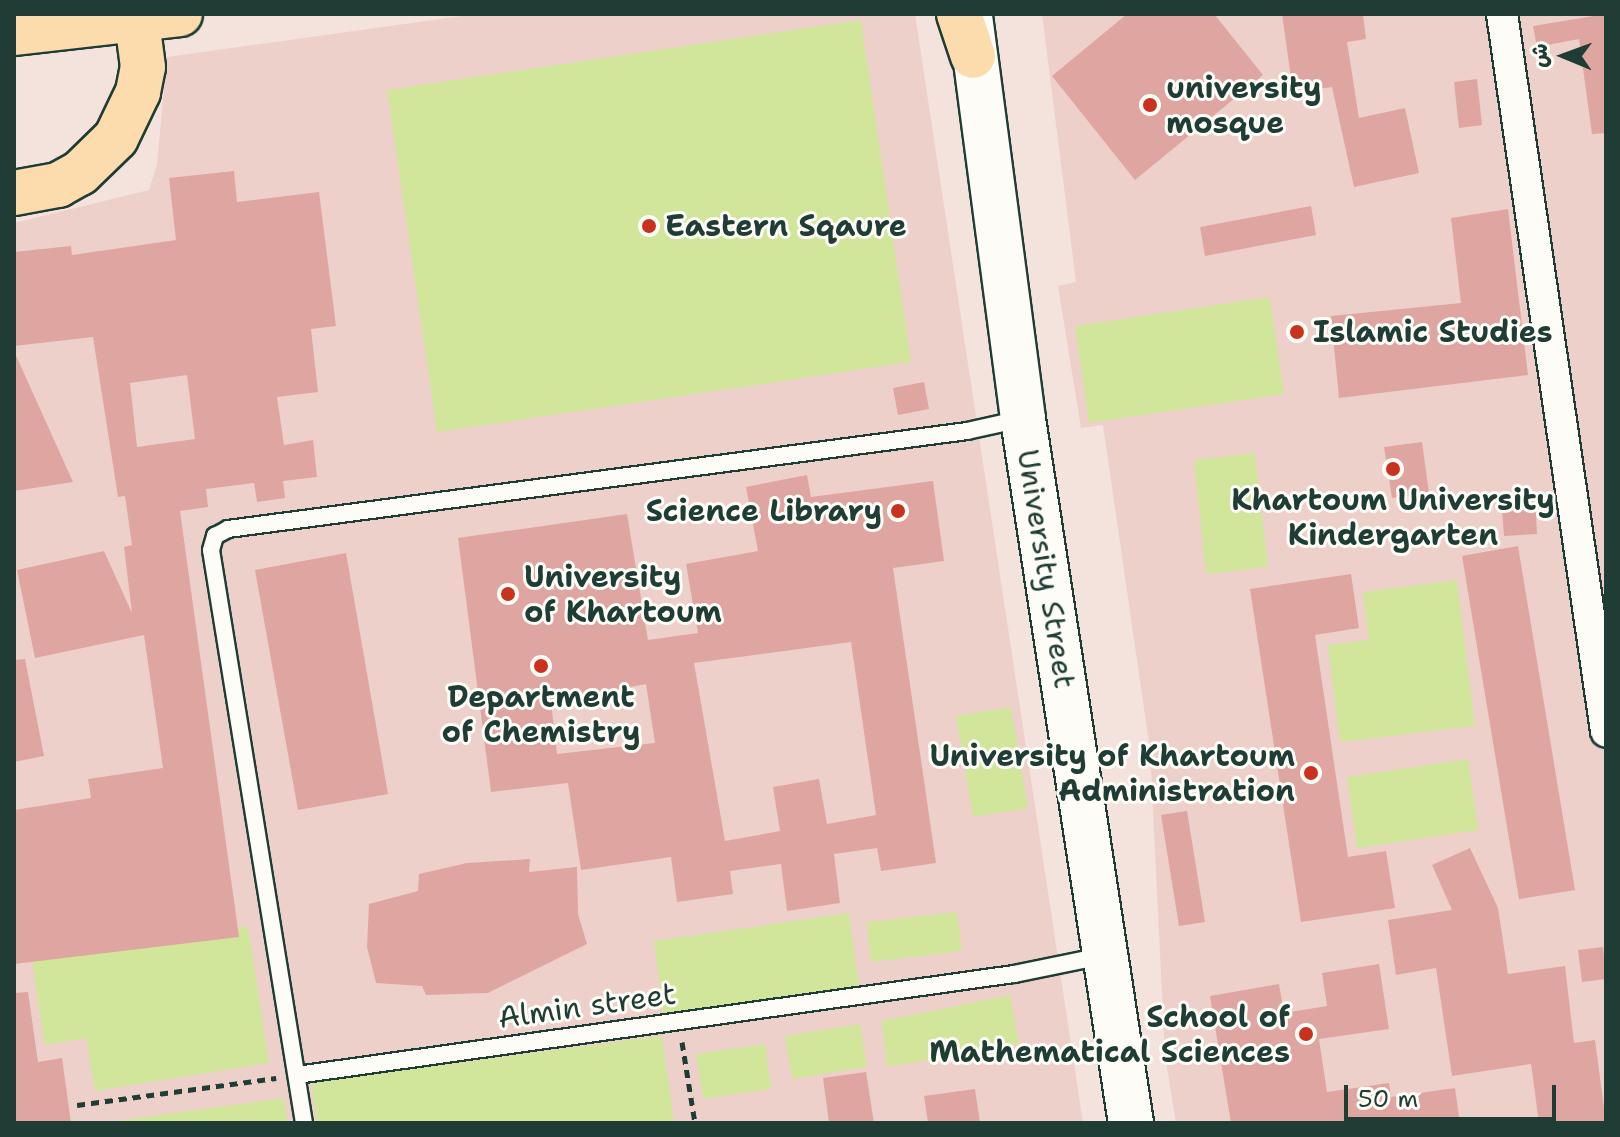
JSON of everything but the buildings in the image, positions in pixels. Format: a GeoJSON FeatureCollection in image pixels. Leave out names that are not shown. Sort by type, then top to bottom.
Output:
{"type":"FeatureCollection","features":[{"type":"Feature","properties":{"kind":"main road"},"geometry":{"type":"LineString","coordinates":[[14,33],[137,16],[180,14]]}},
{"type":"Feature","properties":{"kind":"main road"},"geometry":{"type":"LineString","coordinates":[[959,14],[972,35]]}},
{"type":"Feature","properties":{"kind":"main road"},"geometry":{"type":"LineString","coordinates":[[14,193],[58,185],[80,173],[116,138],[138,92],[143,67],[137,16]]}},
{"type":"Feature","properties":{"kind":"main road","name":"University Street"},"geometry":{"type":"LineString","coordinates":[[972,35],[1023,419],[1131,1123]]}},
{"type":"Feature","properties":{"kind":"street"},"geometry":{"type":"LineString","coordinates":[[1502,14],[1606,731]]}},
{"type":"Feature","properties":{"kind":"lane"},"geometry":{"type":"LineString","coordinates":[[304,1123],[211,550],[215,536],[228,529],[967,431],[1023,419]]}},
{"type":"Feature","properties":{"kind":"lane","name":"Almin street"},"geometry":{"type":"LineString","coordinates":[[297,1075],[679,1022],[1104,956]]}},
{"type":"Feature","properties":{"kind":"path"},"geometry":{"type":"LineString","coordinates":[[679,1022],[695,1123]]}},
{"type":"Feature","properties":{"kind":"path"},"geometry":{"type":"LineString","coordinates":[[77,1105],[297,1075]]}},
{"type":"Feature","properties":{"kind":"shaded area","name":"University of Khartoum"},"geometry":{"type":"Polygon","coordinates":[[[476,14],[915,14],[1083,1123],[14,1123],[14,223],[149,190],[157,164],[167,57],[476,14]]]}},
{"type":"Feature","properties":{"kind":"shaded area"},"geometry":{"type":"Polygon","coordinates":[[[1042,14],[1606,14],[1606,1123],[1176,1123],[1165,1055],[1150,750],[1103,425],[1081,428],[1058,286],[1076,282],[1042,14]]]}},
{"type":"Feature","properties":{"kind":"green space","name":"Eastern Sqaure"},"geometry":{"type":"Polygon","coordinates":[[[861,20],[911,362],[437,432],[387,90],[861,20]]]}},
{"type":"Feature","properties":{"kind":"green space"},"geometry":{"type":"Polygon","coordinates":[[[1270,297],[1284,394],[1089,423],[1075,326],[1270,297]]]}},
{"type":"Feature","properties":{"kind":"green space"},"geometry":{"type":"Polygon","coordinates":[[[1255,453],[1268,567],[1206,574],[1194,460],[1255,453]]]}},
{"type":"Feature","properties":{"kind":"green space"},"geometry":{"type":"Polygon","coordinates":[[[1457,580],[1475,726],[1340,742],[1328,645],[1369,640],[1363,592],[1457,580]]]}},
{"type":"Feature","properties":{"kind":"green space"},"geometry":{"type":"Polygon","coordinates":[[[1011,707],[1028,808],[973,817],[956,716],[1011,707]]]}},
{"type":"Feature","properties":{"kind":"green space"},"geometry":{"type":"Polygon","coordinates":[[[1468,759],[1478,830],[1357,848],[1347,777],[1468,759]]]}},
{"type":"Feature","properties":{"kind":"green space"},"geometry":{"type":"Polygon","coordinates":[[[957,912],[962,951],[871,962],[867,922],[957,912]]]}},
{"type":"Feature","properties":{"kind":"green space"},"geometry":{"type":"Polygon","coordinates":[[[849,913],[859,987],[664,1015],[654,941],[849,913]]]}},
{"type":"Feature","properties":{"kind":"green space"},"geometry":{"type":"Polygon","coordinates":[[[248,926],[269,1063],[95,1091],[86,1038],[45,1045],[32,961],[248,926]]]}},
{"type":"Feature","properties":{"kind":"green space"},"geometry":{"type":"Polygon","coordinates":[[[1010,995],[1019,1044],[887,1067],[882,1021],[1010,995]]]}},
{"type":"Feature","properties":{"kind":"green space"},"geometry":{"type":"Polygon","coordinates":[[[860,1024],[867,1067],[792,1079],[785,1036],[860,1024]]]}},
{"type":"Feature","properties":{"kind":"green space"},"geometry":{"type":"Polygon","coordinates":[[[662,1036],[674,1123],[317,1123],[311,1082],[662,1036]]]}},
{"type":"Feature","properties":{"kind":"green space"},"geometry":{"type":"Polygon","coordinates":[[[765,1044],[771,1089],[703,1099],[696,1054],[765,1044]]]}},
{"type":"Feature","properties":{"kind":"green space"},"geometry":{"type":"Polygon","coordinates":[[[284,1098],[288,1123],[101,1123],[284,1098]]]}},
{"type":"Feature","properties":{"kind":"place","name":"university mosque"},"geometry":{"type":"Point","coordinates":[1150,105]}},
{"type":"Feature","properties":{"kind":"place","name":"Eastern Sqaure"},"geometry":{"type":"Point","coordinates":[649,226]}},
{"type":"Feature","properties":{"kind":"place","name":"Islamic Studies"},"geometry":{"type":"Point","coordinates":[1297,332]}},
{"type":"Feature","properties":{"kind":"place","name":"Khartoum University Kindergarten"},"geometry":{"type":"Point","coordinates":[1393,469]}},
{"type":"Feature","properties":{"kind":"place","name":"Science Library"},"geometry":{"type":"Point","coordinates":[898,511]}},
{"type":"Feature","properties":{"kind":"place","name":"University of Khartoum"},"geometry":{"type":"Point","coordinates":[508,594]}},
{"type":"Feature","properties":{"kind":"place","name":"Department of Chemistry"},"geometry":{"type":"Point","coordinates":[541,666]}},
{"type":"Feature","properties":{"kind":"place","name":"University of Khartoum Administration"},"geometry":{"type":"Point","coordinates":[1311,773]}},
{"type":"Feature","properties":{"kind":"place","name":"School of Mathematical Sciences"},"geometry":{"type":"Point","coordinates":[1306,1034]}}]}
